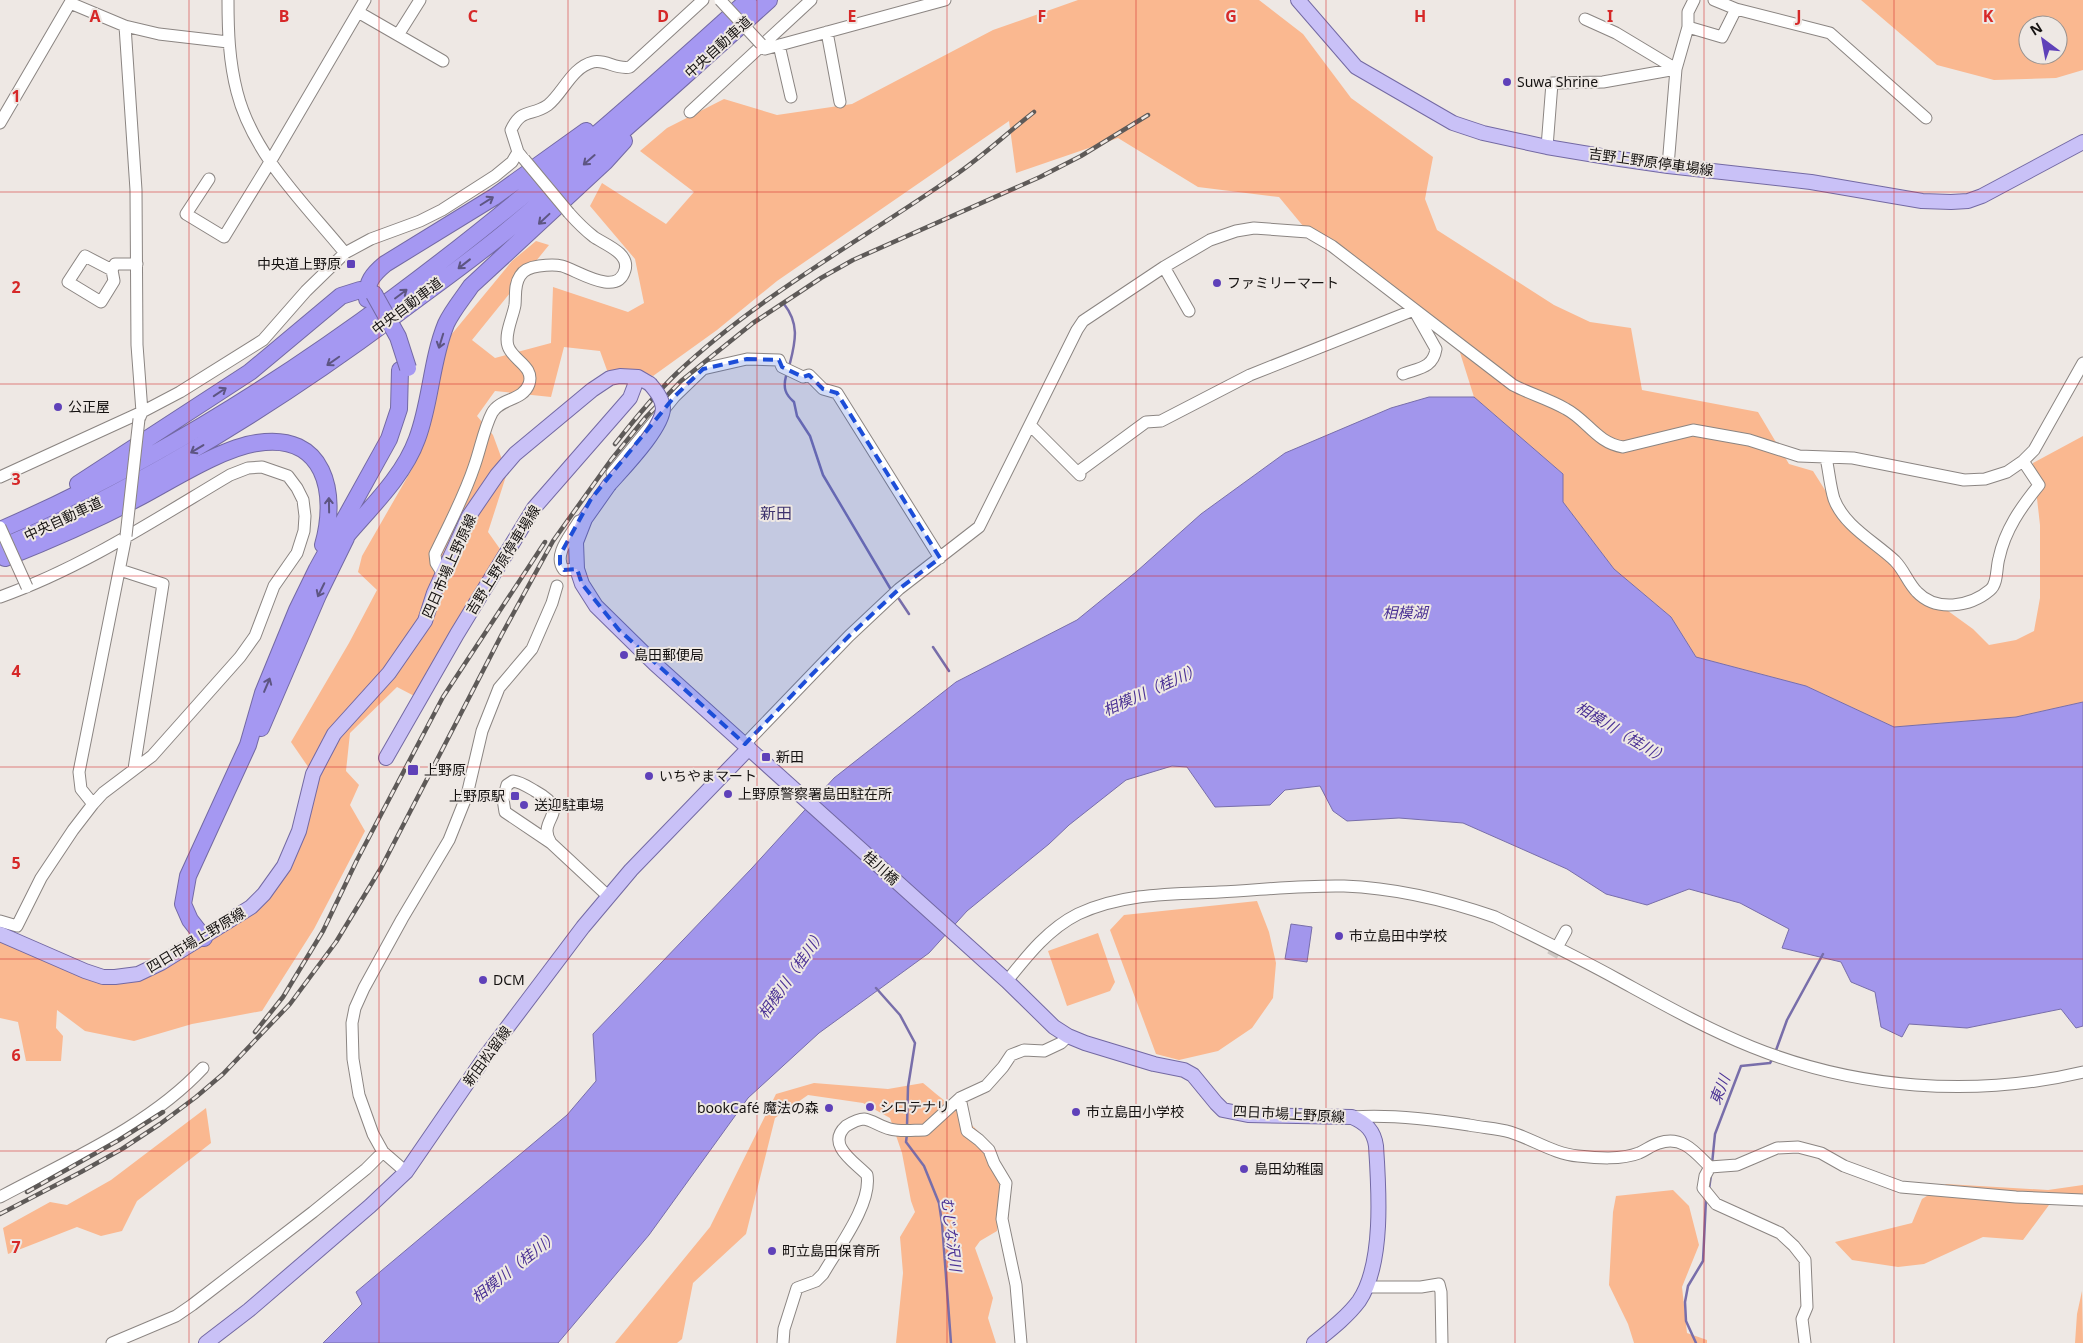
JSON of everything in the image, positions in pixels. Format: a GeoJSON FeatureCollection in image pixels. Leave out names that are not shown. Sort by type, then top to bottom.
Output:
{"type":"FeatureCollection","features":[{"type":"Feature","properties":{"kind":"highway"},"geometry":{"type":"LineString","coordinates":[[204,938],[190,902],[193,880],[275,698],[318,595],[399,435],[408,403],[398,336],[369,295],[371,277],[385,264],[494,197],[543,163],[612,110],[747,0]]}},
{"type":"Feature","properties":{"kind":"highway","name":"中央自動車道"},"geometry":{"type":"LineString","coordinates":[[0,528],[99,484],[190,433],[288,371],[395,298],[485,229],[614,120],[747,0]]}},
{"type":"Feature","properties":{"kind":"highway","name":"中央自動車道"},"geometry":{"type":"LineString","coordinates":[[0,548],[69,518],[120,492],[245,420],[308,379],[423,295],[502,234],[690,73],[769,0]]}},
{"type":"Feature","properties":{"kind":"highway"},"geometry":{"type":"LineString","coordinates":[[348,534],[384,492],[410,456],[422,426],[443,334],[450,318],[471,286],[605,162],[690,73]]}},
{"type":"Feature","properties":{"kind":"highway"},"geometry":{"type":"LineString","coordinates":[[0,528],[121,457],[222,391],[278,350],[341,296],[349,292],[369,295]]}},
{"type":"Feature","properties":{"kind":"highway"},"geometry":{"type":"LineString","coordinates":[[204,938],[190,920],[183,904],[187,881],[241,763],[254,728],[263,693],[297,610],[317,569],[389,439],[399,409],[404,369]]}},
{"type":"Feature","properties":{"kind":"highway"},"geometry":{"type":"LineString","coordinates":[[0,560],[49,541],[243,446],[274,442],[296,446],[304,450],[319,466],[325,477],[328,488],[328,531],[317,569]]}},
{"type":"Feature","properties":{"kind":"main road","name":"吉野上野原停車場線"},"geometry":{"type":"LineString","coordinates":[[1300,1],[1356,67],[1390,88],[1453,123],[1484,133],[1547,147],[1668,166],[1811,182],[1922,201],[1951,202],[1968,201],[1982,196],[2083,142]]}},
{"type":"Feature","properties":{"kind":"main road","name":"四日市場上野原線"},"geometry":{"type":"LineString","coordinates":[[0,934],[85,972],[103,977],[138,974],[204,938],[251,907],[264,894],[284,866],[299,831],[312,774],[334,734],[389,673],[425,621],[434,592],[469,516],[497,475],[515,454],[592,390],[610,378],[620,376],[638,377]]}},
{"type":"Feature","properties":{"kind":"main road","name":"吉野上野原停車場線"},"geometry":{"type":"LineString","coordinates":[[386,758],[457,634],[534,508],[630,398],[638,377]]}},
{"type":"Feature","properties":{"kind":"main road"},"geometry":{"type":"LineString","coordinates":[[638,377],[650,384],[661,399],[663,410],[659,423],[609,485],[585,519],[579,532],[576,548],[577,569],[582,584],[596,606],[655,664],[747,746]]}},
{"type":"Feature","properties":{"kind":"main road","name":"桂川橋"},"geometry":{"type":"LineString","coordinates":[[747,746],[986,963]]}},
{"type":"Feature","properties":{"kind":"main road","name":"新田松留線"},"geometry":{"type":"LineString","coordinates":[[206,1343],[249,1310],[370,1206],[406,1172],[496,1042],[583,927],[631,870],[747,746]]}},
{"type":"Feature","properties":{"kind":"main road","name":"四日市場上野原線"},"geometry":{"type":"LineString","coordinates":[[986,963],[1047,1021],[1068,1036],[1146,1062],[1184,1070],[1193,1075],[1223,1110],[1235,1113],[1352,1116],[1370,1129],[1375,1138],[1376,1146],[1377,1241],[1372,1273],[1359,1301],[1347,1315],[1314,1343]]}},
{"type":"Feature","properties":{"kind":"street"},"geometry":{"type":"LineString","coordinates":[[92,0],[95,12]]}},
{"type":"Feature","properties":{"kind":"street"},"geometry":{"type":"LineString","coordinates":[[228,0],[228,42],[237,92],[246,117],[270,162],[345,253]]}},
{"type":"Feature","properties":{"kind":"street"},"geometry":{"type":"LineString","coordinates":[[209,179],[186,214],[224,237],[366,0]]}},
{"type":"Feature","properties":{"kind":"street"},"geometry":{"type":"LineString","coordinates":[[398,35],[420,0]]}},
{"type":"Feature","properties":{"kind":"street"},"geometry":{"type":"LineString","coordinates":[[443,574],[436,563],[435,554],[464,493],[491,414],[502,403],[517,397],[530,383],[530,374],[526,367],[513,355],[508,346],[508,335],[515,305],[516,284],[520,274],[527,268],[555,265],[598,282],[609,282],[618,279],[625,273],[626,265],[623,257],[595,237],[569,214],[521,155],[511,130],[523,113],[540,109],[548,104],[584,65],[601,62],[622,69],[630,68],[703,0]]}},
{"type":"Feature","properties":{"kind":"street"},"geometry":{"type":"LineString","coordinates":[[720,0],[765,49],[945,0]]}},
{"type":"Feature","properties":{"kind":"street"},"geometry":{"type":"LineString","coordinates":[[690,112],[761,44],[811,0]]}},
{"type":"Feature","properties":{"kind":"street"},"geometry":{"type":"LineString","coordinates":[[1668,166],[1676,69],[1688,27],[1688,12],[1694,0]]}},
{"type":"Feature","properties":{"kind":"street"},"geometry":{"type":"LineString","coordinates":[[1714,0],[1736,9],[1830,33],[1926,118]]}},
{"type":"Feature","properties":{"kind":"street"},"geometry":{"type":"LineString","coordinates":[[0,124],[70,3],[125,26],[159,34],[228,42]]}},
{"type":"Feature","properties":{"kind":"street"},"geometry":{"type":"LineString","coordinates":[[1688,27],[1722,37],[1736,9]]}},
{"type":"Feature","properties":{"kind":"street"},"geometry":{"type":"LineString","coordinates":[[358,12],[443,61]]}},
{"type":"Feature","properties":{"kind":"street"},"geometry":{"type":"LineString","coordinates":[[1585,19],[1616,33],[1676,69]]}},
{"type":"Feature","properties":{"kind":"street"},"geometry":{"type":"LineString","coordinates":[[93,804],[81,789],[79,772],[126,536],[141,415],[137,345],[136,190],[125,26]]}},
{"type":"Feature","properties":{"kind":"street"},"geometry":{"type":"LineString","coordinates":[[826,32],[840,102]]}},
{"type":"Feature","properties":{"kind":"street"},"geometry":{"type":"LineString","coordinates":[[779,45],[791,97]]}},
{"type":"Feature","properties":{"kind":"street"},"geometry":{"type":"LineString","coordinates":[[1547,147],[1552,83],[1603,82],[1676,69]]}},
{"type":"Feature","properties":{"kind":"street"},"geometry":{"type":"LineString","coordinates":[[0,477],[141,415],[180,392],[263,340],[306,291],[345,253],[371,239],[420,221],[442,210],[495,176],[521,155]]}},
{"type":"Feature","properties":{"kind":"street"},"geometry":{"type":"LineString","coordinates":[[747,746],[849,636],[899,589],[979,527],[1083,321],[1164,267],[1210,240],[1236,230],[1254,228],[1308,232],[1332,246],[1514,385],[1527,393],[1567,409],[1611,445],[1623,447],[1693,430],[1749,440],[1799,456],[1853,458],[1964,480],[1986,479],[2007,472],[2023,462],[2034,450],[2083,363]]}},
{"type":"Feature","properties":{"kind":"street"},"geometry":{"type":"LineString","coordinates":[[112,270],[115,264],[137,264]]}},
{"type":"Feature","properties":{"kind":"street"},"geometry":{"type":"LineString","coordinates":[[1164,267],[1189,311]]}},
{"type":"Feature","properties":{"kind":"street"},"geometry":{"type":"LineString","coordinates":[[1403,374],[1430,364],[1435,358],[1436,349],[1414,310]]}},
{"type":"Feature","properties":{"kind":"street"},"geometry":{"type":"LineString","coordinates":[[1030,426],[1079,474],[1146,422],[1161,421],[1250,375],[1414,310]]}},
{"type":"Feature","properties":{"kind":"street"},"geometry":{"type":"LineString","coordinates":[[577,569],[564,570],[560,564],[560,555],[592,499],[628,453],[675,396],[703,369],[747,359],[779,360],[782,368],[802,377],[809,375],[824,389],[837,393],[940,558]]}},
{"type":"Feature","properties":{"kind":"street"},"geometry":{"type":"LineString","coordinates":[[1826,458],[1834,499],[1846,518],[1896,561],[1919,594],[1928,601],[1944,606],[1976,599],[1994,585],[1999,557],[2011,524],[2017,513],[2039,486],[2023,462]]}},
{"type":"Feature","properties":{"kind":"street"},"geometry":{"type":"LineString","coordinates":[[0,596],[27,587],[126,536],[230,475],[248,468],[262,467],[288,476],[303,500],[304,531],[297,553],[274,586],[255,636],[240,657],[152,756],[103,792],[93,804],[41,878],[17,926],[0,921]]}},
{"type":"Feature","properties":{"kind":"street"},"geometry":{"type":"LineString","coordinates":[[0,528],[27,587]]}},
{"type":"Feature","properties":{"kind":"street"},"geometry":{"type":"LineString","coordinates":[[120,570],[163,584],[134,769]]}},
{"type":"Feature","properties":{"kind":"street"},"geometry":{"type":"LineString","coordinates":[[406,1172],[383,1152],[373,1134],[359,1095],[355,1080],[352,1023],[355,1008],[402,919],[449,840],[467,795],[482,731],[499,688],[532,649],[552,603],[557,586]]}},
{"type":"Feature","properties":{"kind":"street"},"geometry":{"type":"LineString","coordinates":[[551,843],[547,837],[546,830],[554,813],[553,804],[548,798],[518,782],[513,781],[507,785],[503,799],[503,808],[507,815],[551,843],[609,897]]}},
{"type":"Feature","properties":{"kind":"street"},"geometry":{"type":"LineString","coordinates":[[1007,981],[1034,948],[1066,921],[1103,904],[1126,898],[1320,887],[1364,888],[1418,894],[1495,917],[1719,1032],[1754,1048],[1824,1070],[1869,1080],[1942,1086],[2024,1083],[2056,1079],[2083,1072]]}},
{"type":"Feature","properties":{"kind":"street"},"geometry":{"type":"LineString","coordinates":[[1560,942],[1566,931]]}},
{"type":"Feature","properties":{"kind":"street"},"geometry":{"type":"LineString","coordinates":[[783,1343],[784,1329],[797,1288],[816,1282],[823,1274],[865,1201],[869,1185],[867,1175],[844,1155],[840,1145],[840,1135],[845,1127],[854,1121],[864,1119],[892,1130],[924,1130],[960,1098],[986,1086],[1011,1055],[1024,1050],[1044,1051],[1061,1043],[1068,1036]]}},
{"type":"Feature","properties":{"kind":"street"},"geometry":{"type":"LineString","coordinates":[[0,1197],[144,1119],[186,1086],[203,1068]]}},
{"type":"Feature","properties":{"kind":"street"},"geometry":{"type":"LineString","coordinates":[[960,1098],[967,1131],[980,1140],[989,1150],[994,1164],[1006,1182],[1002,1218],[1016,1285],[1021,1343]]}},
{"type":"Feature","properties":{"kind":"street"},"geometry":{"type":"LineString","coordinates":[[1352,1116],[1370,1115],[1433,1120],[1509,1132],[1565,1155],[1617,1157],[1638,1153],[1657,1143],[1669,1140],[1679,1141],[1692,1148],[1710,1167]]}},
{"type":"Feature","properties":{"kind":"street"},"geometry":{"type":"LineString","coordinates":[[1710,1167],[1736,1165],[1777,1148],[1798,1147],[1821,1153],[1844,1166],[1901,1187],[2016,1197],[2083,1200]]}},
{"type":"Feature","properties":{"kind":"street"},"geometry":{"type":"LineString","coordinates":[[112,1343],[176,1316],[192,1305],[320,1206],[366,1169],[383,1152]]}},
{"type":"Feature","properties":{"kind":"street"},"geometry":{"type":"LineString","coordinates":[[1710,1167],[1705,1176],[1704,1188],[1716,1204],[1780,1233],[1805,1260],[1807,1307],[1802,1319],[1805,1343]]}},
{"type":"Feature","properties":{"kind":"street"},"geometry":{"type":"LineString","coordinates":[[1367,1287],[1421,1287],[1439,1284],[1441,1292],[1442,1343]]}},
{"type":"Feature","properties":{"kind":"highlighted area"},"geometry":{"type":"Polygon","coordinates":[[[747,359],[779,360],[782,367],[803,377],[809,375],[823,389],[837,393],[940,558],[899,589],[849,636],[745,744],[619,630],[582,584],[577,569],[564,570],[560,564],[560,555],[591,499],[675,396],[703,369],[747,359]]]}},
{"type":"Feature","properties":{"kind":"shaded area"},"geometry":{"type":"Polygon","coordinates":[[[1078,0],[1259,0],[1303,34],[1351,98],[1433,157],[1425,199],[1437,230],[1554,305],[1590,322],[1631,328],[1642,390],[1758,412],[1789,464],[1813,471],[1844,520],[1937,603],[1973,629],[1989,645],[2016,640],[2034,631],[2040,598],[2040,525],[2033,463],[2083,436],[2083,702],[2016,717],[1894,727],[1806,686],[1696,657],[1671,617],[1614,569],[1563,502],[1563,474],[1474,397],[1456,340],[1308,232],[1279,197],[1198,187],[1118,138],[1016,173],[1009,121],[777,281],[717,330],[653,376],[630,371],[608,373],[600,351],[564,347],[551,397],[495,391],[477,416],[493,435],[507,473],[488,532],[505,556],[420,699],[397,687],[350,733],[346,771],[359,785],[350,805],[365,831],[314,929],[262,1011],[192,1024],[134,1041],[85,1031],[57,1010],[56,1028],[63,1036],[61,1061],[26,1061],[18,1022],[0,1018],[0,934],[115,977],[219,928],[284,866],[313,774],[291,742],[349,643],[377,590],[358,572],[362,556],[412,469],[451,335],[512,261],[536,241],[549,245],[472,340],[495,358],[551,343],[553,287],[628,312],[644,303],[635,259],[590,206],[602,183],[666,224],[694,192],[640,151],[667,128],[724,99],[777,115],[852,104],[993,30],[1078,0]]]}},
{"type":"Feature","properties":{"kind":"shaded area"},"geometry":{"type":"Polygon","coordinates":[[[1861,0],[2083,0],[2083,70],[2056,78],[1994,80],[1937,65],[1861,0]]]}},
{"type":"Feature","properties":{"kind":"shaded area"},"geometry":{"type":"Polygon","coordinates":[[[1257,901],[1269,932],[1276,963],[1273,998],[1252,1028],[1218,1051],[1179,1060],[1156,1054],[1110,930],[1124,915],[1257,901]]]}},
{"type":"Feature","properties":{"kind":"shaded area"},"geometry":{"type":"Polygon","coordinates":[[[1098,933],[1115,982],[1110,991],[1067,1006],[1048,951],[1098,933]]]}},
{"type":"Feature","properties":{"kind":"shaded area"},"geometry":{"type":"Polygon","coordinates":[[[814,1083],[888,1089],[923,1083],[963,1116],[989,1145],[997,1163],[1000,1182],[997,1231],[980,1241],[975,1248],[993,1298],[988,1318],[996,1343],[896,1343],[903,1273],[900,1237],[915,1212],[911,1201],[902,1153],[890,1118],[863,1103],[808,1095],[775,1118],[746,1234],[693,1283],[682,1339],[677,1343],[615,1343],[710,1227],[776,1094],[814,1083]]]}},
{"type":"Feature","properties":{"kind":"shaded area"},"geometry":{"type":"Polygon","coordinates":[[[206,1108],[211,1143],[137,1201],[122,1231],[101,1236],[77,1227],[8,1254],[3,1228],[50,1202],[67,1205],[111,1180],[206,1108]]]}},
{"type":"Feature","properties":{"kind":"shaded area"},"geometry":{"type":"Polygon","coordinates":[[[1946,1184],[2048,1190],[2083,1185],[2083,1200],[2049,1205],[2023,1240],[1983,1237],[1924,1264],[1898,1267],[1852,1260],[1835,1242],[1912,1223],[1922,1199],[1946,1184]]]}},
{"type":"Feature","properties":{"kind":"shaded area"},"geometry":{"type":"Polygon","coordinates":[[[1673,1190],[1689,1206],[1699,1245],[1682,1287],[1687,1333],[1707,1340],[1707,1343],[1634,1343],[1628,1324],[1609,1285],[1613,1212],[1616,1196],[1673,1190]]]}},
{"type":"Feature","properties":{"kind":"shaded area"},"geometry":{"type":"Polygon","coordinates":[[[2082,1291],[2083,1343],[2075,1343],[2077,1314],[2082,1291]]]}},
{"type":"Feature","properties":{"kind":"water","name":"相模湖"},"geometry":{"type":"Polygon","coordinates":[[[1429,397],[1474,397],[1563,474],[1563,502],[1614,569],[1671,617],[1696,657],[1806,686],[1894,727],[2016,717],[2083,702],[2083,1026],[2076,1028],[2061,1009],[1967,1028],[1909,1024],[1902,1037],[1881,1027],[1875,992],[1851,982],[1841,962],[1782,948],[1789,929],[1740,903],[1689,889],[1647,905],[1606,894],[1567,869],[1463,823],[1399,818],[1347,821],[1333,811],[1320,786],[1285,790],[1270,805],[1215,807],[1187,767],[1172,766],[1126,780],[1069,825],[1049,844],[967,911],[929,953],[819,1033],[748,1098],[649,1235],[558,1343],[323,1343],[362,1304],[356,1292],[567,1115],[596,1081],[593,1034],[752,868],[834,778],[956,682],[1077,620],[1136,572],[1201,514],[1285,453],[1391,408],[1429,397]]]}},
{"type":"Feature","properties":{"kind":"water"},"geometry":{"type":"Polygon","coordinates":[[[1291,924],[1312,927],[1307,962],[1285,959],[1291,924]]]}},
{"type":"Feature","properties":{"kind":"waterway"},"geometry":{"type":"LineString","coordinates":[[784,304],[792,318],[795,332],[790,363]]}},
{"type":"Feature","properties":{"kind":"waterway"},"geometry":{"type":"LineString","coordinates":[[786,376],[786,390],[794,402],[797,416],[810,436],[823,475],[890,588]]}},
{"type":"Feature","properties":{"kind":"waterway"},"geometry":{"type":"LineString","coordinates":[[899,599],[909,614]]}},
{"type":"Feature","properties":{"kind":"waterway"},"geometry":{"type":"LineString","coordinates":[[933,647],[949,671]]}},
{"type":"Feature","properties":{"kind":"waterway","name":"東川"},"geometry":{"type":"LineString","coordinates":[[1775,1053],[1787,1020],[1823,954]]}},
{"type":"Feature","properties":{"kind":"waterway","name":"むじな沢川"},"geometry":{"type":"LineString","coordinates":[[876,988],[900,1015],[915,1043],[908,1087],[907,1126]]}},
{"type":"Feature","properties":{"kind":"waterway","name":"東川"},"geometry":{"type":"LineString","coordinates":[[1712,1164],[1715,1134],[1741,1066],[1770,1063],[1773,1058]]}},
{"type":"Feature","properties":{"kind":"waterway","name":"むじな沢川"},"geometry":{"type":"LineString","coordinates":[[907,1134],[906,1142],[924,1166],[939,1203],[951,1343]]}},
{"type":"Feature","properties":{"kind":"waterway","name":"東川"},"geometry":{"type":"LineString","coordinates":[[1709,1189],[1711,1175]]}},
{"type":"Feature","properties":{"kind":"waterway","name":"東川"},"geometry":{"type":"LineString","coordinates":[[1696,1343],[1686,1321],[1685,1302],[1688,1286],[1703,1261],[1706,1199]]}},
{"type":"Feature","properties":{"kind":"tunnel"},"geometry":{"type":"LineString","coordinates":[[1552,956],[1560,942]]}},
{"type":"Feature","properties":{"kind":"railway"},"geometry":{"type":"LineString","coordinates":[[615,444],[669,381],[708,345],[776,294],[975,161],[1034,112]]}},
{"type":"Feature","properties":{"kind":"railway"},"geometry":{"type":"LineString","coordinates":[[0,1214],[122,1149],[160,1124],[223,1074],[290,1004],[336,942],[381,868],[502,634],[553,541],[611,460],[646,417],[681,381],[753,323],[821,278],[853,260],[1040,177],[1081,156],[1148,115]]}},
{"type":"Feature","properties":{"kind":"railway"},"geometry":{"type":"LineString","coordinates":[[255,1032],[283,997],[323,931],[357,860],[443,697],[545,542]]}},
{"type":"Feature","properties":{"kind":"railway"},"geometry":{"type":"LineString","coordinates":[[27,1192],[119,1140],[163,1112]]}},
{"type":"Feature","properties":{"kind":"place","name":"Suwa Shrine"},"geometry":{"type":"Point","coordinates":[1507,82]}},
{"type":"Feature","properties":{"kind":"place","name":"中央道上野原"},"geometry":{"type":"Point","coordinates":[351,264]}},
{"type":"Feature","properties":{"kind":"place","name":"ファミリーマート"},"geometry":{"type":"Point","coordinates":[1217,283]}},
{"type":"Feature","properties":{"kind":"place","name":"公正屋"},"geometry":{"type":"Point","coordinates":[58,407]}},
{"type":"Feature","properties":{"kind":"place","name":"島田郵便局"},"geometry":{"type":"Point","coordinates":[624,655]}},
{"type":"Feature","properties":{"kind":"place","name":"新田"},"geometry":{"type":"Point","coordinates":[766,757]}},
{"type":"Feature","properties":{"kind":"place","name":"上野原"},"geometry":{"type":"Point","coordinates":[413,770]}},
{"type":"Feature","properties":{"kind":"place","name":"いちやまマート"},"geometry":{"type":"Point","coordinates":[649,776]}},
{"type":"Feature","properties":{"kind":"place","name":"上野原警察署島田駐在所"},"geometry":{"type":"Point","coordinates":[728,794]}},
{"type":"Feature","properties":{"kind":"place","name":"上野原駅"},"geometry":{"type":"Point","coordinates":[515,796]}},
{"type":"Feature","properties":{"kind":"place","name":"送迎駐車場"},"geometry":{"type":"Point","coordinates":[524,805]}},
{"type":"Feature","properties":{"kind":"place","name":"市立島田中学校"},"geometry":{"type":"Point","coordinates":[1339,936]}},
{"type":"Feature","properties":{"kind":"place","name":"DCM"},"geometry":{"type":"Point","coordinates":[483,980]}},
{"type":"Feature","properties":{"kind":"place","name":"シロテナリ"},"geometry":{"type":"Point","coordinates":[870,1107]}},
{"type":"Feature","properties":{"kind":"place","name":"bookCafé 魔法の森"},"geometry":{"type":"Point","coordinates":[829,1108]}},
{"type":"Feature","properties":{"kind":"place","name":"市立島田小学校"},"geometry":{"type":"Point","coordinates":[1076,1112]}},
{"type":"Feature","properties":{"kind":"place","name":"島田幼稚園"},"geometry":{"type":"Point","coordinates":[1244,1169]}},
{"type":"Feature","properties":{"kind":"place","name":"町立島田保育所"},"geometry":{"type":"Point","coordinates":[772,1251]}},
{"type":"Feature","properties":{"kind":"district","name":"新田"},"geometry":{"type":"Point","coordinates":[776,513]}},
{"type":"Feature","properties":{"kind":"water label","name":"相模川（桂川）"},"geometry":{"type":"Point","coordinates":[1152,690]}},
{"type":"Feature","properties":{"kind":"water label","name":"相模川（桂川）"},"geometry":{"type":"Point","coordinates":[1622,733]}},
{"type":"Feature","properties":{"kind":"water label","name":"相模川（桂川）"},"geometry":{"type":"Point","coordinates":[792,974]}},
{"type":"Feature","properties":{"kind":"water label","name":"相模川（桂川）"},"geometry":{"type":"Point","coordinates":[515,1267]}}]}
